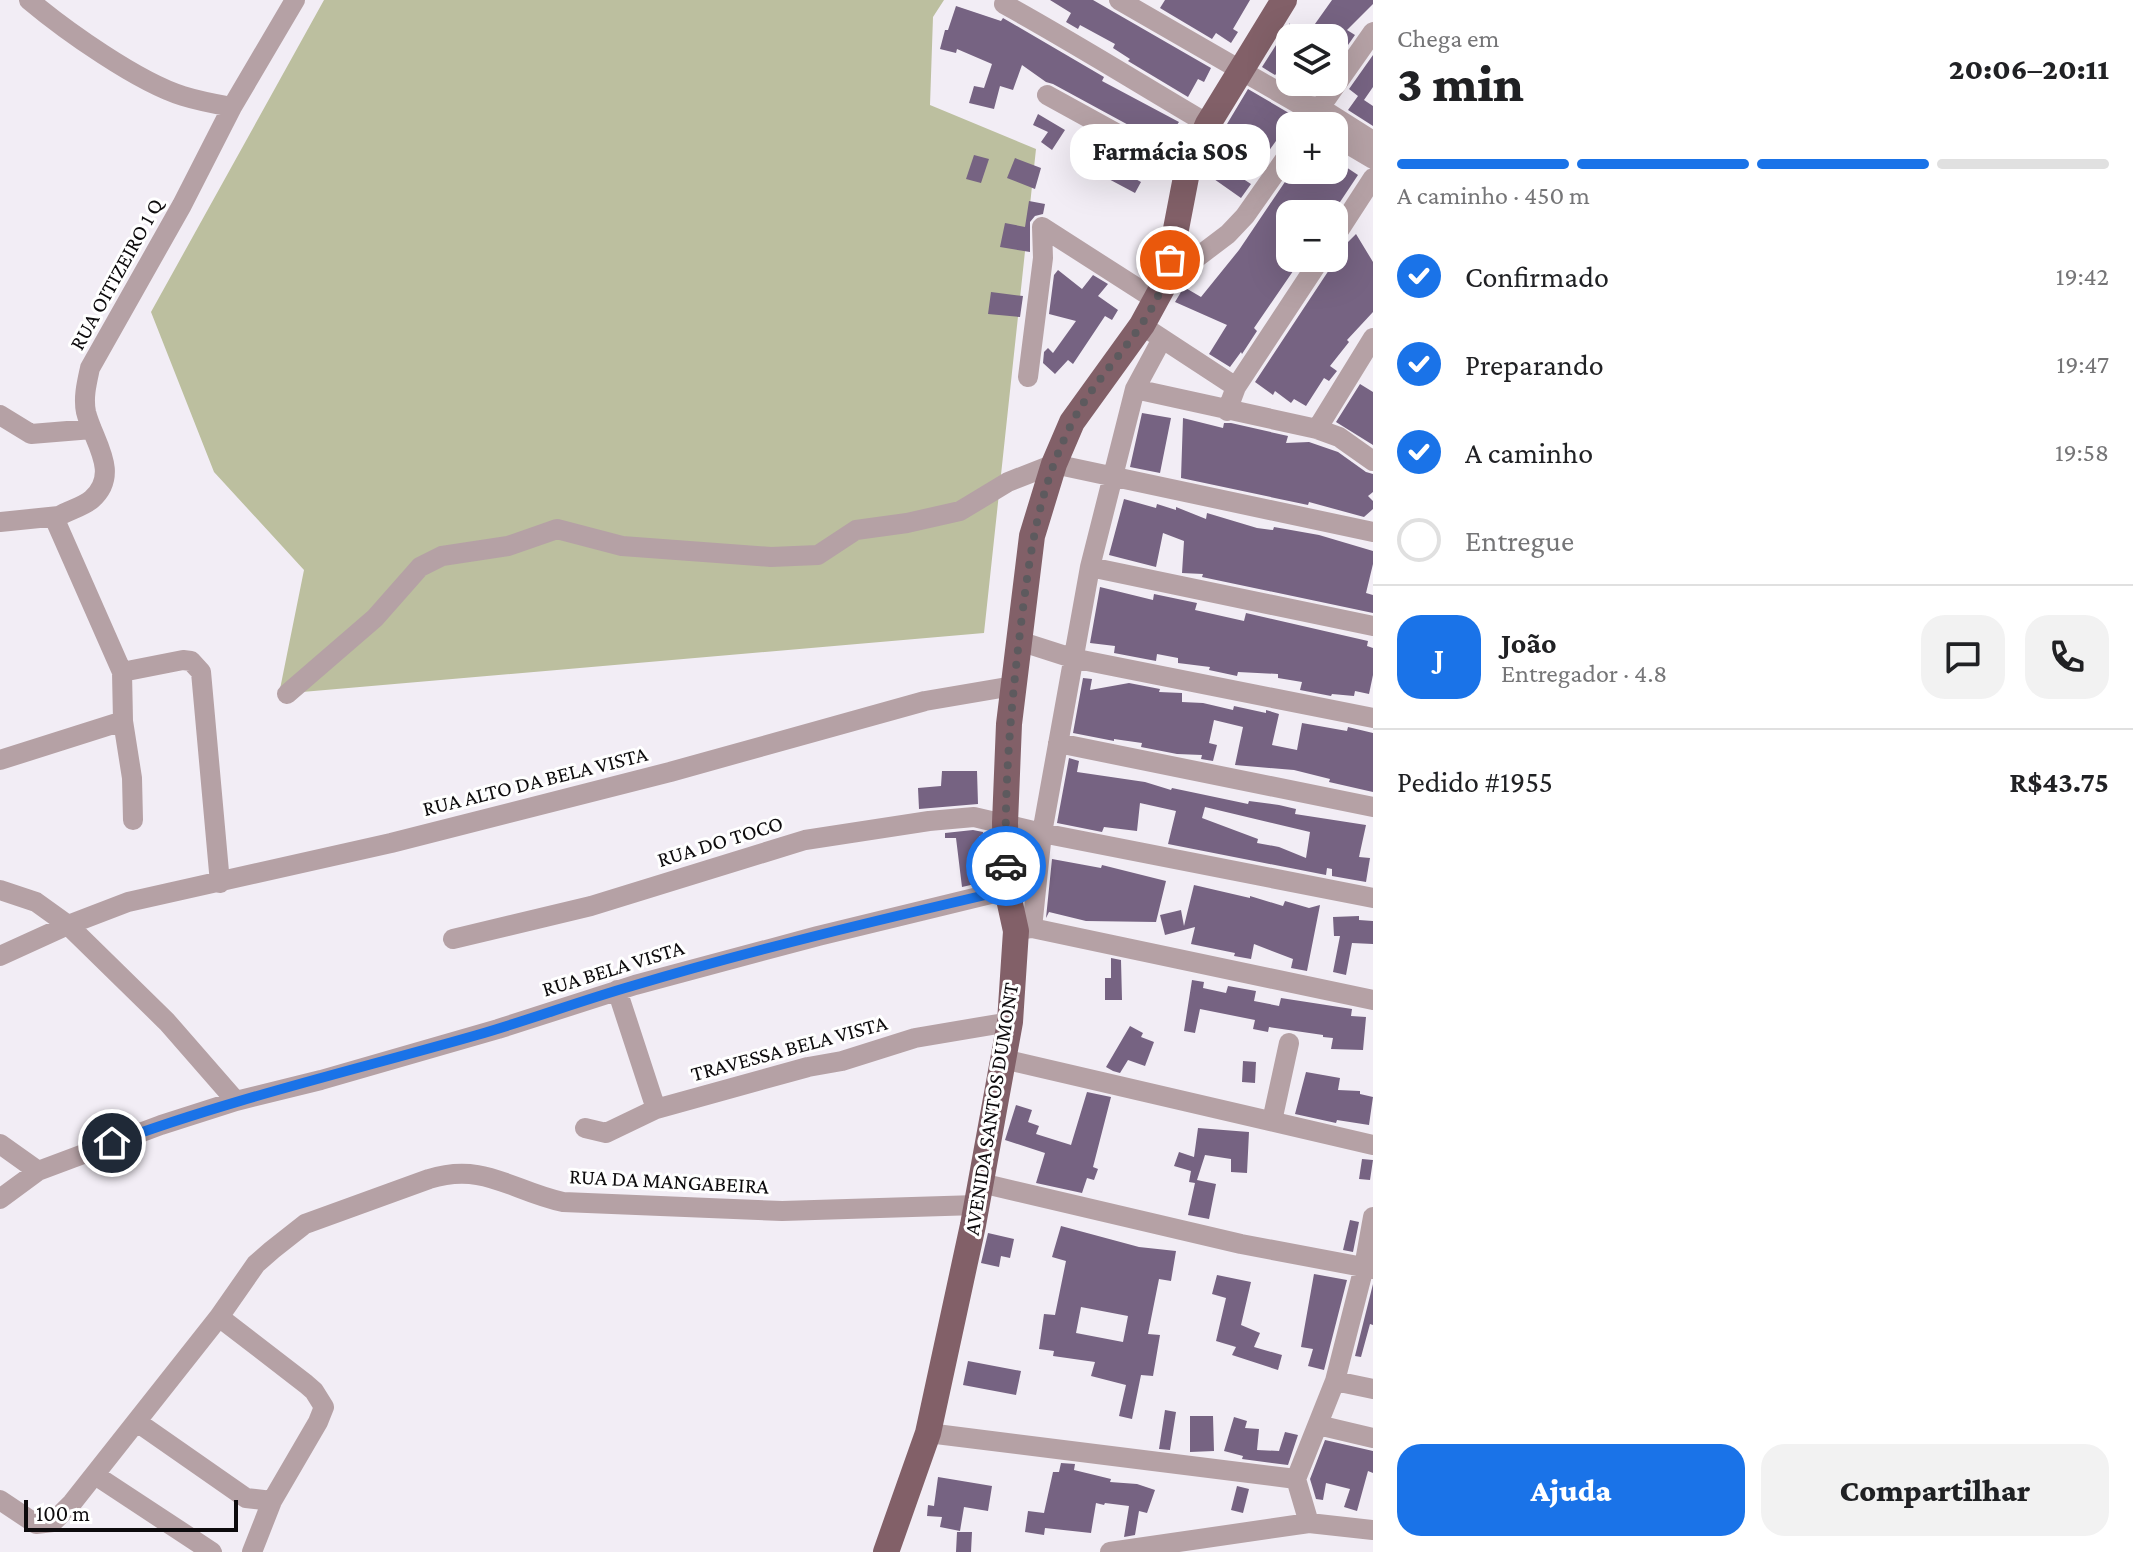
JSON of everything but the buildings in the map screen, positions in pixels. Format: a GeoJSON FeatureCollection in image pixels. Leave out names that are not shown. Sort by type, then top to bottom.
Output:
{"type":"FeatureCollection","features":[{"type":"Feature","properties":{"kind":"main road","name":"AVENIDA SANTOS DUMONT"},"geometry":{"type":"LineString","coordinates":[[886,1552],[928,1433],[979,1194],[1024,930],[1007,890],[1005,823],[1013,686],[1032,536],[1054,464],[1072,422],[1152,332],[1187,172],[1208,124],[1284,0]]}},
{"type":"Feature","properties":{"kind":"street"},"geometry":{"type":"LineString","coordinates":[[29,0],[49,17],[143,78],[180,95],[232,107]]}},
{"type":"Feature","properties":{"kind":"street","name":"RUA OITIZEIRO 1 Q"},"geometry":{"type":"LineString","coordinates":[[59,516],[89,501],[101,488],[105,462],[86,410],[85,391],[90,368],[182,205],[232,107],[295,0]]}},
{"type":"Feature","properties":{"kind":"street"},"geometry":{"type":"LineString","coordinates":[[1119,0],[1242,70],[1304,112]]}},
{"type":"Feature","properties":{"kind":"street"},"geometry":{"type":"LineString","coordinates":[[1005,2],[1208,124]]}},
{"type":"Feature","properties":{"kind":"street"},"geometry":{"type":"LineString","coordinates":[[1315,112],[1373,32]]}},
{"type":"Feature","properties":{"kind":"street"},"geometry":{"type":"LineString","coordinates":[[1047,95],[1187,172]]}},
{"type":"Feature","properties":{"kind":"street"},"geometry":{"type":"LineString","coordinates":[[1348,131],[1373,141]]}},
{"type":"Feature","properties":{"kind":"street"},"geometry":{"type":"LineString","coordinates":[[1348,144],[1373,159]]}},
{"type":"Feature","properties":{"kind":"street"},"geometry":{"type":"LineString","coordinates":[[1028,377],[1043,258],[1042,227],[1161,290],[1228,234],[1245,216],[1276,172]]}},
{"type":"Feature","properties":{"kind":"street"},"geometry":{"type":"LineString","coordinates":[[1348,216],[1373,178]]}},
{"type":"Feature","properties":{"kind":"street"},"geometry":{"type":"LineString","coordinates":[[1227,411],[1236,387],[1312,272]]}},
{"type":"Feature","properties":{"kind":"street"},"geometry":{"type":"LineString","coordinates":[[1236,387],[1152,332],[1090,567],[1024,930],[1373,1000]]}},
{"type":"Feature","properties":{"kind":"street"},"geometry":{"type":"LineString","coordinates":[[1317,429],[1373,338]]}},
{"type":"Feature","properties":{"kind":"street"},"geometry":{"type":"LineString","coordinates":[[1135,389],[1317,429],[1339,437],[1373,461]]}},
{"type":"Feature","properties":{"kind":"street"},"geometry":{"type":"LineString","coordinates":[[0,415],[31,434],[92,429]]}},
{"type":"Feature","properties":{"kind":"street"},"geometry":{"type":"LineString","coordinates":[[287,694],[375,618],[420,567],[442,556],[508,546],[557,529],[622,546],[771,557],[818,555],[856,530],[960,511],[1008,482],[1054,464],[1373,532]]}},
{"type":"Feature","properties":{"kind":"street"},"geometry":{"type":"LineString","coordinates":[[0,522],[59,516]]}},
{"type":"Feature","properties":{"kind":"street"},"geometry":{"type":"LineString","coordinates":[[59,516],[56,522],[58,532],[122,672],[123,721],[132,778],[133,820]]}},
{"type":"Feature","properties":{"kind":"street"},"geometry":{"type":"LineString","coordinates":[[1090,567],[1373,626]]}},
{"type":"Feature","properties":{"kind":"street"},"geometry":{"type":"LineString","coordinates":[[1019,641],[1072,658],[1373,718]]}},
{"type":"Feature","properties":{"kind":"street"},"geometry":{"type":"LineString","coordinates":[[122,672],[191,661],[201,672],[220,883]]}},
{"type":"Feature","properties":{"kind":"street","name":"RUA ALTO DA BELA VISTA"},"geometry":{"type":"LineString","coordinates":[[68,925],[128,902],[220,883],[670,772],[925,701],[1013,686]]}},
{"type":"Feature","properties":{"kind":"street"},"geometry":{"type":"LineString","coordinates":[[0,760],[123,721]]}},
{"type":"Feature","properties":{"kind":"street"},"geometry":{"type":"LineString","coordinates":[[1058,743],[1373,807]]}},
{"type":"Feature","properties":{"kind":"street","name":"RUA DO TOCO"},"geometry":{"type":"LineString","coordinates":[[453,939],[591,906],[805,840],[954,818],[989,818],[1042,833],[1373,898]]}},
{"type":"Feature","properties":{"kind":"street"},"geometry":{"type":"LineString","coordinates":[[0,890],[36,902],[68,925],[167,1022],[236,1101]]}},
{"type":"Feature","properties":{"kind":"street","name":"RUA BELA VISTA"},"geometry":{"type":"LineString","coordinates":[[0,1199],[38,1171],[236,1101],[498,1029],[617,990],[1007,890]]}},
{"type":"Feature","properties":{"kind":"street"},"geometry":{"type":"LineString","coordinates":[[0,956],[68,925]]}},
{"type":"Feature","properties":{"kind":"street"},"geometry":{"type":"LineString","coordinates":[[617,990],[656,1109]]}},
{"type":"Feature","properties":{"kind":"street","name":"TRAVESSA BELA VISTA"},"geometry":{"type":"LineString","coordinates":[[585,1128],[606,1133],[656,1109],[808,1067],[842,1061],[915,1038],[1010,1022]]}},
{"type":"Feature","properties":{"kind":"street"},"geometry":{"type":"LineString","coordinates":[[1272,1121],[1289,1043]]}},
{"type":"Feature","properties":{"kind":"street"},"geometry":{"type":"LineString","coordinates":[[1003,1059],[1373,1145]]}},
{"type":"Feature","properties":{"kind":"street"},"geometry":{"type":"LineString","coordinates":[[0,1144],[38,1171]]}},
{"type":"Feature","properties":{"kind":"street","name":"RUA DA MANGABEIRA"},"geometry":{"type":"LineString","coordinates":[[0,1500],[36,1524],[53,1522],[137,1422],[256,1264],[305,1224],[383,1194],[450,1173],[492,1177],[540,1197],[563,1202],[782,1211],[979,1194],[1369,1268]]}},
{"type":"Feature","properties":{"kind":"street"},"geometry":{"type":"LineString","coordinates":[[1309,1523],[1296,1479],[1335,1381],[1369,1268],[1373,1217]]}},
{"type":"Feature","properties":{"kind":"street"},"geometry":{"type":"LineString","coordinates":[[219,1317],[306,1384],[322,1402],[323,1412],[272,1501],[252,1552]]}},
{"type":"Feature","properties":{"kind":"street"},"geometry":{"type":"LineString","coordinates":[[1335,1381],[1373,1389]]}},
{"type":"Feature","properties":{"kind":"street"},"geometry":{"type":"LineString","coordinates":[[137,1422],[246,1498],[272,1501]]}},
{"type":"Feature","properties":{"kind":"street"},"geometry":{"type":"LineString","coordinates":[[1318,1425],[1373,1438]]}},
{"type":"Feature","properties":{"kind":"street"},"geometry":{"type":"LineString","coordinates":[[928,1433],[1296,1479]]}},
{"type":"Feature","properties":{"kind":"street"},"geometry":{"type":"LineString","coordinates":[[95,1475],[212,1552]]}},
{"type":"Feature","properties":{"kind":"street"},"geometry":{"type":"LineString","coordinates":[[1110,1552],[1157,1548],[1309,1523],[1373,1530]]}},
{"type":"Feature","properties":{"kind":"street"},"geometry":{"type":"LineString","coordinates":[[1244,1552],[1250,1531]]}},
{"type":"Feature","properties":{"kind":"green space"},"geometry":{"type":"Polygon","coordinates":[[[324,0],[944,0],[933,17],[930,105],[1036,149],[984,633],[279,694],[304,570],[214,472],[151,312],[324,0]]]}},
{"type":"Feature","properties":{"kind":"way so far"},"geometry":{"type":"LineString","coordinates":[[1006,866],[1009,724],[1032,536],[1054,464],[1072,422],[1142,325],[1166,281],[1170,260]]}},
{"type":"Feature","properties":{"kind":"place","name":"Farmácia SOS"},"geometry":{"type":"Point","coordinates":[1170,260]}},
{"type":"Feature","properties":{"kind":"route"},"geometry":{"type":"LineString","coordinates":[[112,1143],[236,1101],[498,1029],[635,985],[1007,890],[1006,866]]}}]}
